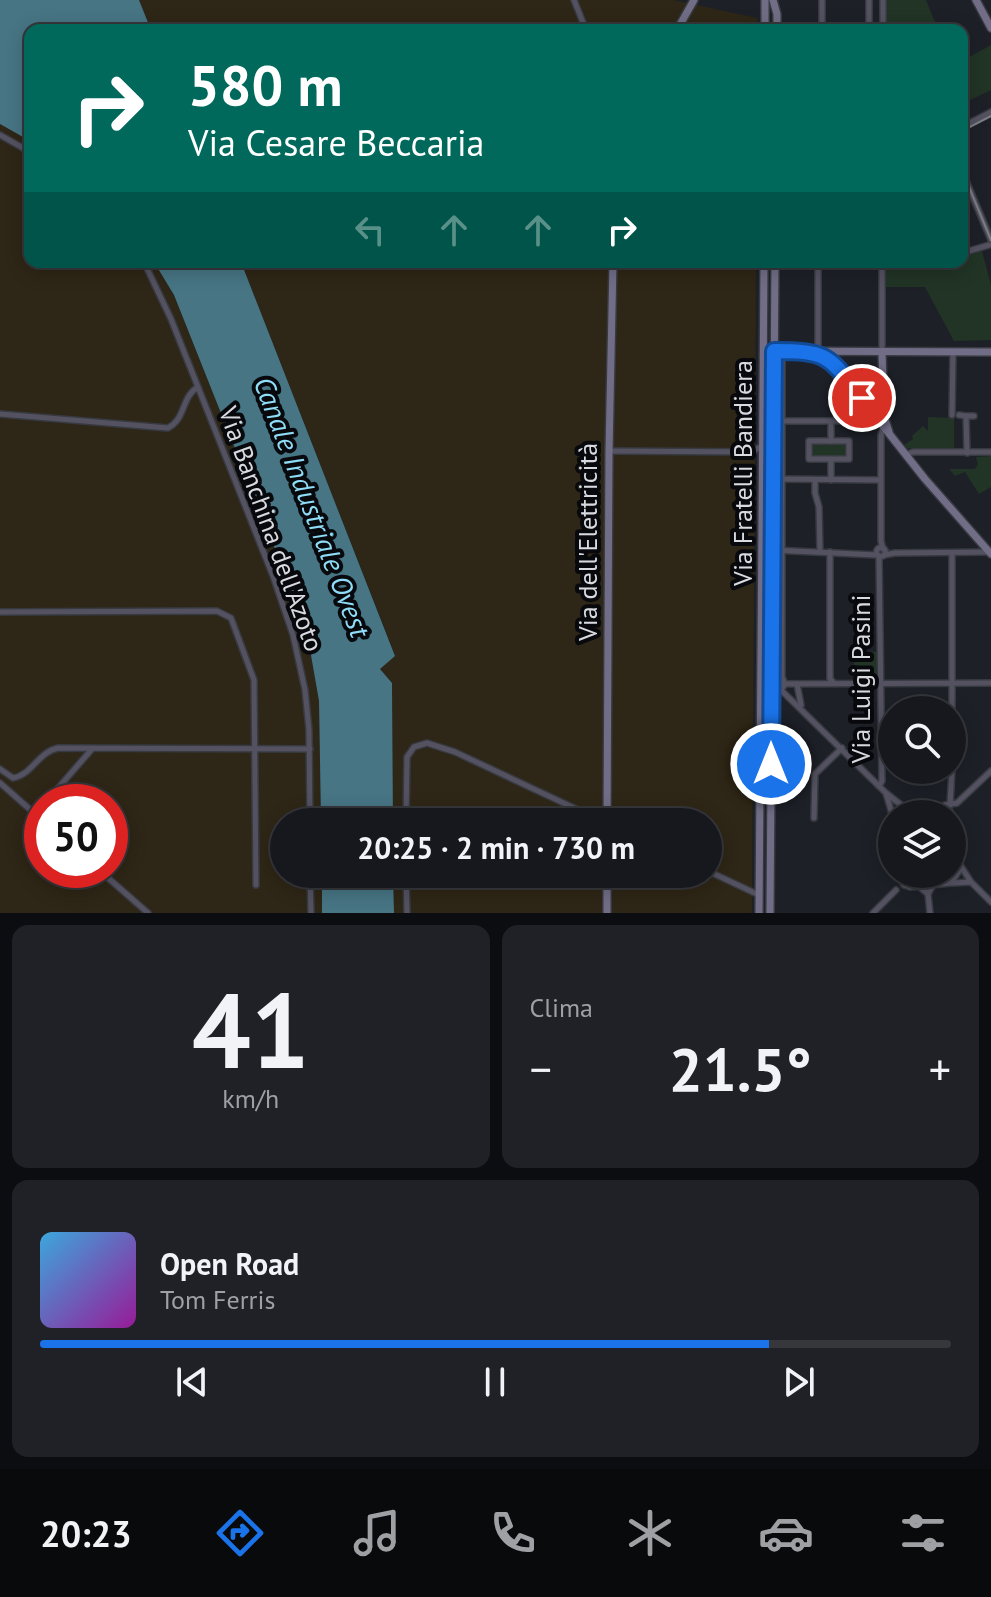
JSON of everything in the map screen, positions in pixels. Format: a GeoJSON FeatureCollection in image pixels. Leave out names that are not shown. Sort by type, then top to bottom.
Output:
{"type":"FeatureCollection","features":[{"type":"Feature","properties":{"kind":"main road"},"geometry":{"type":"LineString","coordinates":[[680,24],[694,0]]}},
{"type":"Feature","properties":{"kind":"main road"},"geometry":{"type":"LineString","coordinates":[[765,0],[765,24]]}},
{"type":"Feature","properties":{"kind":"main road"},"geometry":{"type":"LineString","coordinates":[[776,0],[777,24]]}},
{"type":"Feature","properties":{"kind":"main road"},"geometry":{"type":"LineString","coordinates":[[976,0],[991,28]]}},
{"type":"Feature","properties":{"kind":"main road"},"geometry":{"type":"LineString","coordinates":[[764,14],[771,10],[777,14]]}},
{"type":"Feature","properties":{"kind":"main road","name":"Via dell'Elettricità"},"geometry":{"type":"LineString","coordinates":[[606,808],[612,268]]}},
{"type":"Feature","properties":{"kind":"main road","name":"Via Fratelli Bandiera"},"geometry":{"type":"LineString","coordinates":[[759,913],[764,268]]}},
{"type":"Feature","properties":{"kind":"main road","name":"Via Fratelli Bandiera"},"geometry":{"type":"LineString","coordinates":[[770,913],[777,551],[775,268]]}},
{"type":"Feature","properties":{"kind":"main road"},"geometry":{"type":"LineString","coordinates":[[879,349],[884,416],[891,438]]}},
{"type":"Feature","properties":{"kind":"main road"},"geometry":{"type":"LineString","coordinates":[[764,350],[991,352]]}},
{"type":"Feature","properties":{"kind":"main road"},"geometry":{"type":"LineString","coordinates":[[814,350],[838,369],[905,455],[990,553]]}},
{"type":"Feature","properties":{"kind":"main road"},"geometry":{"type":"LineString","coordinates":[[607,888],[607,913]]}},
{"type":"Feature","properties":{"kind":"street"},"geometry":{"type":"LineString","coordinates":[[574,0],[584,24]]}},
{"type":"Feature","properties":{"kind":"street"},"geometry":{"type":"LineString","coordinates":[[822,0],[822,24]]}},
{"type":"Feature","properties":{"kind":"street"},"geometry":{"type":"LineString","coordinates":[[869,0],[869,24]]}},
{"type":"Feature","properties":{"kind":"street"},"geometry":{"type":"LineString","coordinates":[[883,0],[883,24]]}},
{"type":"Feature","properties":{"kind":"street"},"geometry":{"type":"LineString","coordinates":[[968,124],[991,112]]}},
{"type":"Feature","properties":{"kind":"street"},"geometry":{"type":"LineString","coordinates":[[0,135],[24,149]]}},
{"type":"Feature","properties":{"kind":"street"},"geometry":{"type":"LineString","coordinates":[[968,186],[991,243],[968,251]]}},
{"type":"Feature","properties":{"kind":"street","name":"Via Banchina dell'Azoto"},"geometry":{"type":"LineString","coordinates":[[147,268],[163,299],[290,625],[305,690],[310,749],[310,808]]}},
{"type":"Feature","properties":{"kind":"street"},"geometry":{"type":"LineString","coordinates":[[814,350],[818,268]]}},
{"type":"Feature","properties":{"kind":"street"},"geometry":{"type":"LineString","coordinates":[[879,349],[882,268]]}},
{"type":"Feature","properties":{"kind":"street"},"geometry":{"type":"LineString","coordinates":[[838,369],[837,354],[847,351]]}},
{"type":"Feature","properties":{"kind":"street"},"geometry":{"type":"LineString","coordinates":[[953,352],[959,415],[967,453]]}},
{"type":"Feature","properties":{"kind":"street","name":"Via Fratelli Bandiera"},"geometry":{"type":"LineString","coordinates":[[782,356],[782,479],[777,551],[783,687]]}},
{"type":"Feature","properties":{"kind":"street"},"geometry":{"type":"LineString","coordinates":[[0,414],[168,428],[179,421],[190,393],[198,387]]}},
{"type":"Feature","properties":{"kind":"street"},"geometry":{"type":"LineString","coordinates":[[862,398],[877,404],[882,390]]}},
{"type":"Feature","properties":{"kind":"street"},"geometry":{"type":"LineString","coordinates":[[959,415],[974,416]]}},
{"type":"Feature","properties":{"kind":"street"},"geometry":{"type":"LineString","coordinates":[[782,421],[866,421],[874,416]]}},
{"type":"Feature","properties":{"kind":"street"},"geometry":{"type":"LineString","coordinates":[[831,421],[831,441]]}},
{"type":"Feature","properties":{"kind":"street","name":"Via Luigi Pasini"},"geometry":{"type":"LineString","coordinates":[[879,786],[882,781],[883,428]]}},
{"type":"Feature","properties":{"kind":"street"},"geometry":{"type":"LineString","coordinates":[[809,441],[849,441],[849,459],[831,459],[809,459],[809,441]]}},
{"type":"Feature","properties":{"kind":"street"},"geometry":{"type":"LineString","coordinates":[[609,451],[752,452],[764,444]]}},
{"type":"Feature","properties":{"kind":"street"},"geometry":{"type":"LineString","coordinates":[[905,455],[917,452],[991,452]]}},
{"type":"Feature","properties":{"kind":"street"},"geometry":{"type":"LineString","coordinates":[[831,459],[831,480]]}},
{"type":"Feature","properties":{"kind":"street"},"geometry":{"type":"LineString","coordinates":[[782,479],[881,480]]}},
{"type":"Feature","properties":{"kind":"street"},"geometry":{"type":"LineString","coordinates":[[815,480],[820,551]]}},
{"type":"Feature","properties":{"kind":"street"},"geometry":{"type":"LineString","coordinates":[[777,551],[990,553]]}},
{"type":"Feature","properties":{"kind":"street"},"geometry":{"type":"LineString","coordinates":[[830,552],[832,681]]}},
{"type":"Feature","properties":{"kind":"street"},"geometry":{"type":"LineString","coordinates":[[952,553],[952,696]]}},
{"type":"Feature","properties":{"kind":"street"},"geometry":{"type":"LineString","coordinates":[[0,612],[224,613],[234,622],[253,674],[256,885]]}},
{"type":"Feature","properties":{"kind":"street"},"geometry":{"type":"LineString","coordinates":[[783,687],[832,681],[952,685],[991,683]]}},
{"type":"Feature","properties":{"kind":"street"},"geometry":{"type":"LineString","coordinates":[[761,684],[783,687],[895,800]]}},
{"type":"Feature","properties":{"kind":"street"},"geometry":{"type":"LineString","coordinates":[[797,684],[797,701]]}},
{"type":"Feature","properties":{"kind":"street"},"geometry":{"type":"LineString","coordinates":[[406,808],[407,755],[418,745],[438,745],[575,808]]}},
{"type":"Feature","properties":{"kind":"street"},"geometry":{"type":"LineString","coordinates":[[814,818],[815,774],[842,748]]}},
{"type":"Feature","properties":{"kind":"street"},"geometry":{"type":"LineString","coordinates":[[62,784],[92,749]]}},
{"type":"Feature","properties":{"kind":"street"},"geometry":{"type":"LineString","coordinates":[[0,769],[18,778],[48,750],[310,749]]}},
{"type":"Feature","properties":{"kind":"street"},"geometry":{"type":"LineString","coordinates":[[960,800],[991,771]]}},
{"type":"Feature","properties":{"kind":"street"},"geometry":{"type":"LineString","coordinates":[[0,783],[24,804]]}},
{"type":"Feature","properties":{"kind":"street"},"geometry":{"type":"LineString","coordinates":[[886,793],[889,800]]}},
{"type":"Feature","properties":{"kind":"street"},"geometry":{"type":"LineString","coordinates":[[966,874],[991,902]]}},
{"type":"Feature","properties":{"kind":"street"},"geometry":{"type":"LineString","coordinates":[[722,878],[759,895]]}},
{"type":"Feature","properties":{"kind":"street"},"geometry":{"type":"LineString","coordinates":[[966,882],[971,882]]}},
{"type":"Feature","properties":{"kind":"street"},"geometry":{"type":"LineString","coordinates":[[120,888],[148,912]]}},
{"type":"Feature","properties":{"kind":"street"},"geometry":{"type":"LineString","coordinates":[[310,888],[311,913]]}},
{"type":"Feature","properties":{"kind":"street"},"geometry":{"type":"LineString","coordinates":[[406,888],[407,913]]}},
{"type":"Feature","properties":{"kind":"street"},"geometry":{"type":"LineString","coordinates":[[873,913],[896,890],[905,888]]}},
{"type":"Feature","properties":{"kind":"street"},"geometry":{"type":"LineString","coordinates":[[921,888],[928,894]]}},
{"type":"Feature","properties":{"kind":"street"},"geometry":{"type":"LineString","coordinates":[[930,913],[928,894],[931,888]]}},
{"type":"Feature","properties":{"kind":"shaded area"},"geometry":{"type":"Polygon","coordinates":[[[139,0],[673,0],[757,18],[757,24],[149,24],[139,0]]]}},
{"type":"Feature","properties":{"kind":"shaded area"},"geometry":{"type":"Polygon","coordinates":[[[0,124],[24,138],[24,268],[158,268],[174,295],[306,627],[319,701],[321,808],[270,808],[270,888],[322,888],[322,913],[0,913],[0,124]]]}},
{"type":"Feature","properties":{"kind":"shaded area"},"geometry":{"type":"Polygon","coordinates":[[[243,268],[756,268],[752,913],[394,913],[393,888],[722,888],[722,808],[393,808],[392,683],[380,669],[395,655],[243,268]]]}},
{"type":"Feature","properties":{"kind":"green space"},"geometry":{"type":"Polygon","coordinates":[[[886,0],[926,0],[938,24],[886,24],[886,0]]]}},
{"type":"Feature","properties":{"kind":"green space"},"geometry":{"type":"Polygon","coordinates":[[[991,45],[991,90],[970,100],[968,96],[968,58],[991,45]]]}},
{"type":"Feature","properties":{"kind":"green space"},"geometry":{"type":"Polygon","coordinates":[[[982,251],[991,285],[991,340],[954,341],[925,287],[886,287],[885,268],[968,268],[968,254],[982,251]]]}},
{"type":"Feature","properties":{"kind":"green space"},"geometry":{"type":"Polygon","coordinates":[[[928,417],[954,418],[954,449],[907,448],[904,445],[923,426],[928,431],[928,417]]]}},
{"type":"Feature","properties":{"kind":"green space"},"geometry":{"type":"Polygon","coordinates":[[[810,444],[847,444],[847,457],[811,457],[810,444]]]}},
{"type":"Feature","properties":{"kind":"green space"},"geometry":{"type":"Polygon","coordinates":[[[991,456],[991,487],[979,494],[965,472],[955,476],[949,469],[975,469],[978,464],[976,457],[991,456]]]}},
{"type":"Feature","properties":{"kind":"green space"},"geometry":{"type":"Polygon","coordinates":[[[855,651],[879,652],[879,682],[858,681],[855,651]]]}},
{"type":"Feature","properties":{"kind":"water"},"geometry":{"type":"Polygon","coordinates":[[[0,0],[139,0],[149,24],[24,24],[24,138],[0,124],[0,0]]]}},
{"type":"Feature","properties":{"kind":"water","name":"Canale Industriale Ovest"},"geometry":{"type":"Polygon","coordinates":[[[158,268],[243,268],[395,656],[380,669],[392,683],[393,808],[321,808],[319,701],[306,627],[174,295],[158,268]]]}},
{"type":"Feature","properties":{"kind":"water"},"geometry":{"type":"Polygon","coordinates":[[[322,888],[393,888],[394,913],[322,913],[322,888]]]}},
{"type":"Feature","properties":{"kind":"tram line"},"geometry":{"type":"LineString","coordinates":[[968,128],[991,116]]}},
{"type":"Feature","properties":{"kind":"tram line"},"geometry":{"type":"LineString","coordinates":[[968,184],[991,240]]}},
{"type":"Feature","properties":{"kind":"route"},"geometry":{"type":"LineString","coordinates":[[771,764],[774,351],[810,351],[823,355],[862,398]]}}]}
